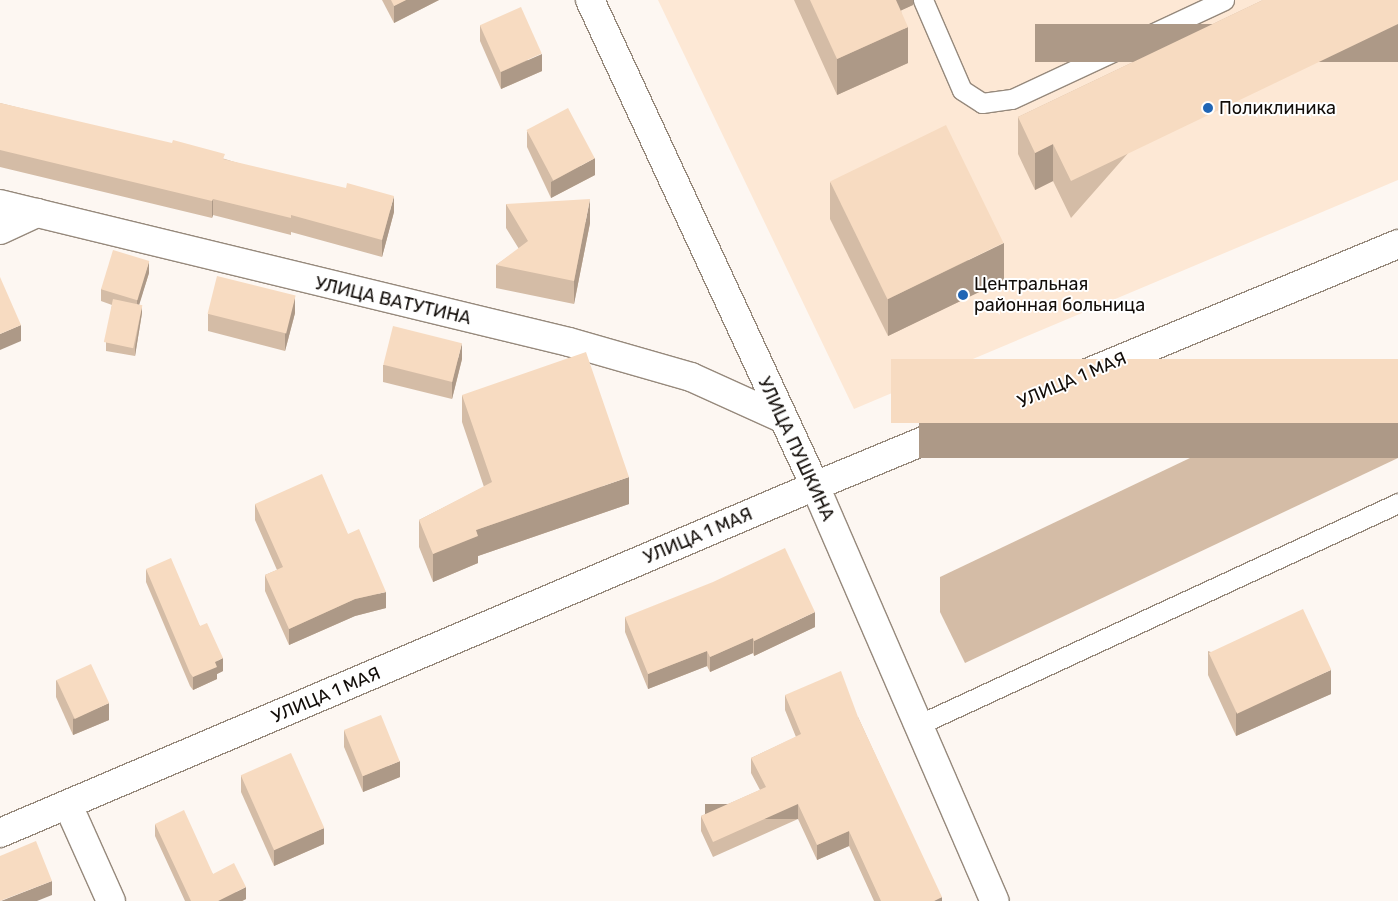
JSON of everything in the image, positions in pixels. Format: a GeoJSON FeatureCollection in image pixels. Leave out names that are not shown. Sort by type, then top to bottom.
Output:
{"type":"FeatureCollection","features":[{"type":"Feature","properties":{"kind":"street","name":"УЛИЦА ПУШКИНА"},"geometry":{"type":"LineString","coordinates":[[590,0],[815,486],[995,901]]}},
{"type":"Feature","properties":{"kind":"street","name":"УЛИЦА ВАТУТИНА"},"geometry":{"type":"LineString","coordinates":[[0,204],[569,342],[691,377],[782,418]]}},
{"type":"Feature","properties":{"kind":"street"},"geometry":{"type":"LineString","coordinates":[[0,230],[37,213]]}},
{"type":"Feature","properties":{"kind":"street","name":"УЛИЦА 1 МАЯ"},"geometry":{"type":"LineString","coordinates":[[0,833],[815,486],[1398,244]]}},
{"type":"Feature","properties":{"kind":"street"},"geometry":{"type":"LineString","coordinates":[[68,805],[111,901]]}},
{"type":"Feature","properties":{"kind":"lane"},"geometry":{"type":"LineString","coordinates":[[923,0],[962,90],[982,103],[1012,99],[1224,0]]}},
{"type":"Feature","properties":{"kind":"lane"},"geometry":{"type":"LineString","coordinates":[[918,725],[1398,503]]}},
{"type":"Feature","properties":{"kind":"shaded area","name":"Центральная районная больница"},"geometry":{"type":"Polygon","coordinates":[[[658,0],[1398,0],[1398,180],[854,409],[658,0]]]}},
{"type":"Feature","properties":{"kind":"building"},"geometry":{"type":"Polygon","coordinates":[[[391,0],[406,0],[394,6],[391,0]]]}},
{"type":"Feature","properties":{"kind":"building"},"geometry":{"type":"Polygon","coordinates":[[[810,0],[896,0],[908,27],[837,59],[810,0]]]}},
{"type":"Feature","properties":{"kind":"building"},"geometry":{"type":"Polygon","coordinates":[[[1263,0],[1398,0],[1398,24],[1071,181],[1053,144],[1035,153],[1018,117],[1263,0]]]}},
{"type":"Feature","properties":{"kind":"building"},"geometry":{"type":"Polygon","coordinates":[[[521,7],[542,54],[501,72],[480,25],[521,7]]]}},
{"type":"Feature","properties":{"kind":"building"},"geometry":{"type":"Polygon","coordinates":[[[0,103],[172,143],[173,140],[225,154],[223,159],[346,188],[347,183],[394,196],[382,240],[291,215],[291,218],[213,199],[212,201],[0,150],[0,103]]]}},
{"type":"Feature","properties":{"kind":"building"},"geometry":{"type":"Polygon","coordinates":[[[568,108],[595,158],[553,180],[527,130],[568,108]]]}},
{"type":"Feature","properties":{"kind":"building"},"geometry":{"type":"Polygon","coordinates":[[[946,125],[1003,243],[887,299],[830,182],[946,125]]]}},
{"type":"Feature","properties":{"kind":"building"},"geometry":{"type":"Polygon","coordinates":[[[590,199],[574,281],[496,265],[528,241],[506,204],[590,199]]]}},
{"type":"Feature","properties":{"kind":"building"},"geometry":{"type":"Polygon","coordinates":[[[113,250],[149,261],[137,300],[101,289],[113,250]]]}},
{"type":"Feature","properties":{"kind":"building"},"geometry":{"type":"Polygon","coordinates":[[[217,276],[296,296],[286,333],[208,314],[217,276]]]}},
{"type":"Feature","properties":{"kind":"building"},"geometry":{"type":"Polygon","coordinates":[[[0,277],[21,325],[0,334],[0,277]]]}},
{"type":"Feature","properties":{"kind":"building"},"geometry":{"type":"Polygon","coordinates":[[[113,299],[142,305],[133,348],[104,342],[113,299]]]}},
{"type":"Feature","properties":{"kind":"building"},"geometry":{"type":"Polygon","coordinates":[[[393,326],[462,343],[452,382],[383,365],[393,326]]]}},
{"type":"Feature","properties":{"kind":"building"},"geometry":{"type":"Polygon","coordinates":[[[586,352],[629,477],[476,530],[478,536],[433,554],[419,520],[492,482],[462,395],[586,352]]]}},
{"type":"Feature","properties":{"kind":"building"},"geometry":{"type":"Polygon","coordinates":[[[891,359],[1398,359],[1398,423],[891,423],[891,359]]]}},
{"type":"Feature","properties":{"kind":"building"},"geometry":{"type":"Polygon","coordinates":[[[322,474],[348,534],[359,529],[386,592],[355,599],[289,629],[265,575],[283,567],[255,504],[322,474]]]}},
{"type":"Feature","properties":{"kind":"building"},"geometry":{"type":"Polygon","coordinates":[[[785,548],[815,612],[754,641],[753,638],[710,657],[707,651],[648,674],[625,617],[713,582],[785,548]]]}},
{"type":"Feature","properties":{"kind":"building"},"geometry":{"type":"Polygon","coordinates":[[[171,558],[200,626],[207,623],[223,658],[215,662],[217,667],[193,677],[146,569],[171,558]]]}},
{"type":"Feature","properties":{"kind":"building"},"geometry":{"type":"Polygon","coordinates":[[[1303,609],[1331,670],[1237,714],[1209,653],[1303,609]]]}},
{"type":"Feature","properties":{"kind":"building"},"geometry":{"type":"Polygon","coordinates":[[[91,664],[109,703],[75,719],[57,680],[91,664]]]}},
{"type":"Feature","properties":{"kind":"building"},"geometry":{"type":"Polygon","coordinates":[[[841,671],[858,717],[942,897],[934,901],[881,901],[849,831],[817,845],[798,804],[713,842],[701,816],[766,787],[751,758],[801,734],[785,695],[841,671]]]}},
{"type":"Feature","properties":{"kind":"building"},"geometry":{"type":"Polygon","coordinates":[[[381,715],[400,761],[363,776],[344,730],[381,715]]]}},
{"type":"Feature","properties":{"kind":"building"},"geometry":{"type":"Polygon","coordinates":[[[291,753],[324,828],[274,850],[241,775],[291,753]]]}},
{"type":"Feature","properties":{"kind":"building"},"geometry":{"type":"Polygon","coordinates":[[[184,810],[213,874],[234,863],[246,887],[218,901],[191,901],[155,824],[184,810]]]}},
{"type":"Feature","properties":{"kind":"building"},"geometry":{"type":"Polygon","coordinates":[[[36,841],[52,881],[0,901],[0,856],[36,841]]]}},
{"type":"Feature","properties":{"kind":"place","name":"Поликлиника"},"geometry":{"type":"Point","coordinates":[1208,108]}},
{"type":"Feature","properties":{"kind":"place","name":"Центральная районная больница"},"geometry":{"type":"Point","coordinates":[963,295]}}]}
